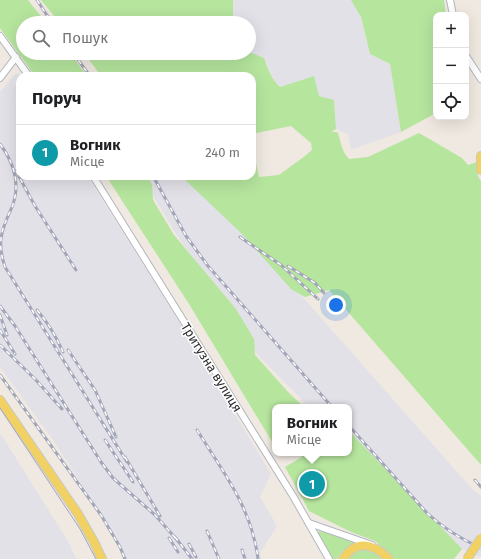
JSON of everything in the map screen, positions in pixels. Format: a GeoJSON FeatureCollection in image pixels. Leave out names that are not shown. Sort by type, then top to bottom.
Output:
{"type":"FeatureCollection","features":[{"type":"Feature","properties":{"kind":"main road"},"geometry":{"type":"LineString","coordinates":[[481,156],[481,170]]}},
{"type":"Feature","properties":{"kind":"main road"},"geometry":{"type":"LineString","coordinates":[[0,400],[78,514],[102,559]]}},
{"type":"Feature","properties":{"kind":"main road"},"geometry":{"type":"LineString","coordinates":[[467,559],[481,538]]}},
{"type":"Feature","properties":{"kind":"main road"},"geometry":{"type":"LineString","coordinates":[[342,559],[349,550],[356,546],[374,548],[386,556]]}},
{"type":"Feature","properties":{"kind":"street"},"geometry":{"type":"LineString","coordinates":[[450,0],[452,12]]}},
{"type":"Feature","properties":{"kind":"street"},"geometry":{"type":"LineString","coordinates":[[0,36],[16,57],[0,78]]}},
{"type":"Feature","properties":{"kind":"street"},"geometry":{"type":"LineString","coordinates":[[18,60],[26,72]]}},
{"type":"Feature","properties":{"kind":"street"},"geometry":{"type":"LineString","coordinates":[[469,61],[481,79]]}},
{"type":"Feature","properties":{"kind":"street","name":"Тритузна вулиця"},"geometry":{"type":"LineString","coordinates":[[95,180],[309,523],[329,559]]}},
{"type":"Feature","properties":{"kind":"street"},"geometry":{"type":"LineString","coordinates":[[309,523],[332,532],[369,543],[386,556]]}},
{"type":"Feature","properties":{"kind":"shaded area"},"geometry":{"type":"Polygon","coordinates":[[[233,0],[356,0],[370,54],[390,64],[401,132],[351,150],[348,134],[336,129],[334,100],[319,96],[313,76],[281,87],[275,82],[264,59],[256,55],[256,16],[233,16],[233,0]]]}},
{"type":"Feature","properties":{"kind":"shaded area"},"geometry":{"type":"Polygon","coordinates":[[[16,74],[16,180],[90,180],[172,310],[271,474],[260,497],[277,526],[260,553],[261,559],[126,559],[118,541],[53,440],[0,367],[0,92],[16,74]]]}},
{"type":"Feature","properties":{"kind":"shaded area"},"geometry":{"type":"Polygon","coordinates":[[[143,180],[193,180],[262,251],[473,490],[481,496],[481,557],[438,538],[352,451],[352,404],[306,404],[256,353],[178,237],[143,180]]]}},
{"type":"Feature","properties":{"kind":"shaded area"},"geometry":{"type":"Polygon","coordinates":[[[0,433],[68,541],[76,559],[0,559],[0,433]]]}},
{"type":"Feature","properties":{"kind":"green space"},"geometry":{"type":"Polygon","coordinates":[[[0,0],[28,0],[41,16],[16,16],[16,50],[0,28],[0,0]]]}},
{"type":"Feature","properties":{"kind":"green space"},"geometry":{"type":"Polygon","coordinates":[[[41,0],[233,0],[233,16],[54,16],[41,0]]]}},
{"type":"Feature","properties":{"kind":"green space"},"geometry":{"type":"Polygon","coordinates":[[[351,0],[444,0],[446,12],[433,12],[433,115],[401,132],[390,64],[370,54],[361,17],[351,0]]]}},
{"type":"Feature","properties":{"kind":"green space"},"geometry":{"type":"Polygon","coordinates":[[[256,55],[264,58],[272,78],[280,87],[314,76],[319,96],[334,100],[336,129],[331,132],[338,133],[343,150],[349,159],[368,157],[419,133],[462,158],[468,165],[477,162],[478,176],[481,181],[481,465],[329,290],[305,297],[291,289],[243,235],[185,180],[256,180],[256,163],[259,177],[279,175],[312,150],[311,143],[291,126],[256,133],[256,72],[98,72],[89,60],[256,60],[256,55]]]}},
{"type":"Feature","properties":{"kind":"green space"},"geometry":{"type":"Polygon","coordinates":[[[23,60],[75,60],[84,72],[32,72],[23,60]]]}},
{"type":"Feature","properties":{"kind":"green space"},"geometry":{"type":"Polygon","coordinates":[[[109,180],[150,180],[152,185],[153,200],[174,235],[236,309],[254,339],[255,355],[301,404],[272,404],[272,442],[189,304],[109,180]]]}},
{"type":"Feature","properties":{"kind":"green space"},"geometry":{"type":"Polygon","coordinates":[[[352,434],[462,549],[454,559],[395,559],[375,541],[351,532],[309,511],[285,467],[302,457],[352,456],[352,434]]]}},
{"type":"Feature","properties":{"kind":"green space"},"geometry":{"type":"Polygon","coordinates":[[[319,531],[361,543],[347,548],[337,559],[332,559],[317,534],[319,531]]]}},
{"type":"Feature","properties":{"kind":"green space"},"geometry":{"type":"Polygon","coordinates":[[[363,549],[372,551],[384,559],[346,559],[351,553],[363,549]]]}},
{"type":"Feature","properties":{"kind":"tram line"},"geometry":{"type":"LineString","coordinates":[[0,408],[80,529],[96,559]]}},
{"type":"Feature","properties":{"kind":"railway"},"geometry":{"type":"LineString","coordinates":[[37,0],[47,16]]}},
{"type":"Feature","properties":{"kind":"railway"},"geometry":{"type":"LineString","coordinates":[[78,60],[87,72]]}},
{"type":"Feature","properties":{"kind":"railway"},"geometry":{"type":"LineString","coordinates":[[0,144],[12,166],[16,182],[15,198],[1,239],[5,267],[127,462]]}},
{"type":"Feature","properties":{"kind":"railway"},"geometry":{"type":"LineString","coordinates":[[21,180],[35,206],[76,270]]}},
{"type":"Feature","properties":{"kind":"railway"},"geometry":{"type":"LineString","coordinates":[[155,180],[186,236],[208,266],[329,404]]}},
{"type":"Feature","properties":{"kind":"railway"},"geometry":{"type":"LineString","coordinates":[[240,237],[281,265],[318,299]]}},
{"type":"Feature","properties":{"kind":"railway"},"geometry":{"type":"LineString","coordinates":[[288,266],[315,283],[324,293]]}},
{"type":"Feature","properties":{"kind":"railway"},"geometry":{"type":"LineString","coordinates":[[0,306],[15,326],[101,462],[113,478],[155,515],[178,541]]}},
{"type":"Feature","properties":{"kind":"railway"},"geometry":{"type":"LineString","coordinates":[[37,310],[52,330],[63,352]]}},
{"type":"Feature","properties":{"kind":"railway"},"geometry":{"type":"LineString","coordinates":[[0,315],[7,335]]}},
{"type":"Feature","properties":{"kind":"railway"},"geometry":{"type":"LineString","coordinates":[[0,330],[15,354]]}},
{"type":"Feature","properties":{"kind":"railway"},"geometry":{"type":"LineString","coordinates":[[0,345],[35,379],[62,409]]}},
{"type":"Feature","properties":{"kind":"railway"},"geometry":{"type":"LineString","coordinates":[[68,350],[95,390],[116,437]]}},
{"type":"Feature","properties":{"kind":"railway"},"geometry":{"type":"LineString","coordinates":[[0,375],[101,515],[120,547],[125,559]]}},
{"type":"Feature","properties":{"kind":"railway"},"geometry":{"type":"LineString","coordinates":[[352,429],[427,513],[452,533],[481,548]]}},
{"type":"Feature","properties":{"kind":"railway"},"geometry":{"type":"LineString","coordinates":[[197,430],[235,491],[243,507],[250,523],[258,559]]}},
{"type":"Feature","properties":{"kind":"railway"},"geometry":{"type":"LineString","coordinates":[[105,440],[133,482]]}},
{"type":"Feature","properties":{"kind":"railway"},"geometry":{"type":"LineString","coordinates":[[125,457],[160,516]]}},
{"type":"Feature","properties":{"kind":"railway"},"geometry":{"type":"LineString","coordinates":[[475,480],[481,487]]}},
{"type":"Feature","properties":{"kind":"railway"},"geometry":{"type":"LineString","coordinates":[[207,531],[219,559]]}},
{"type":"Feature","properties":{"kind":"railway"},"geometry":{"type":"LineString","coordinates":[[175,537],[192,559]]}},
{"type":"Feature","properties":{"kind":"railway"},"geometry":{"type":"LineString","coordinates":[[169,538],[178,552]]}},
{"type":"Feature","properties":{"kind":"railway"},"geometry":{"type":"LineString","coordinates":[[189,544],[196,557]]}},
{"type":"Feature","properties":{"kind":"railway"},"geometry":{"type":"LineString","coordinates":[[242,550],[245,559]]}},
{"type":"Feature","properties":{"kind":"place","name":"Вогник"},"geometry":{"type":"Point","coordinates":[312,484]}}]}
